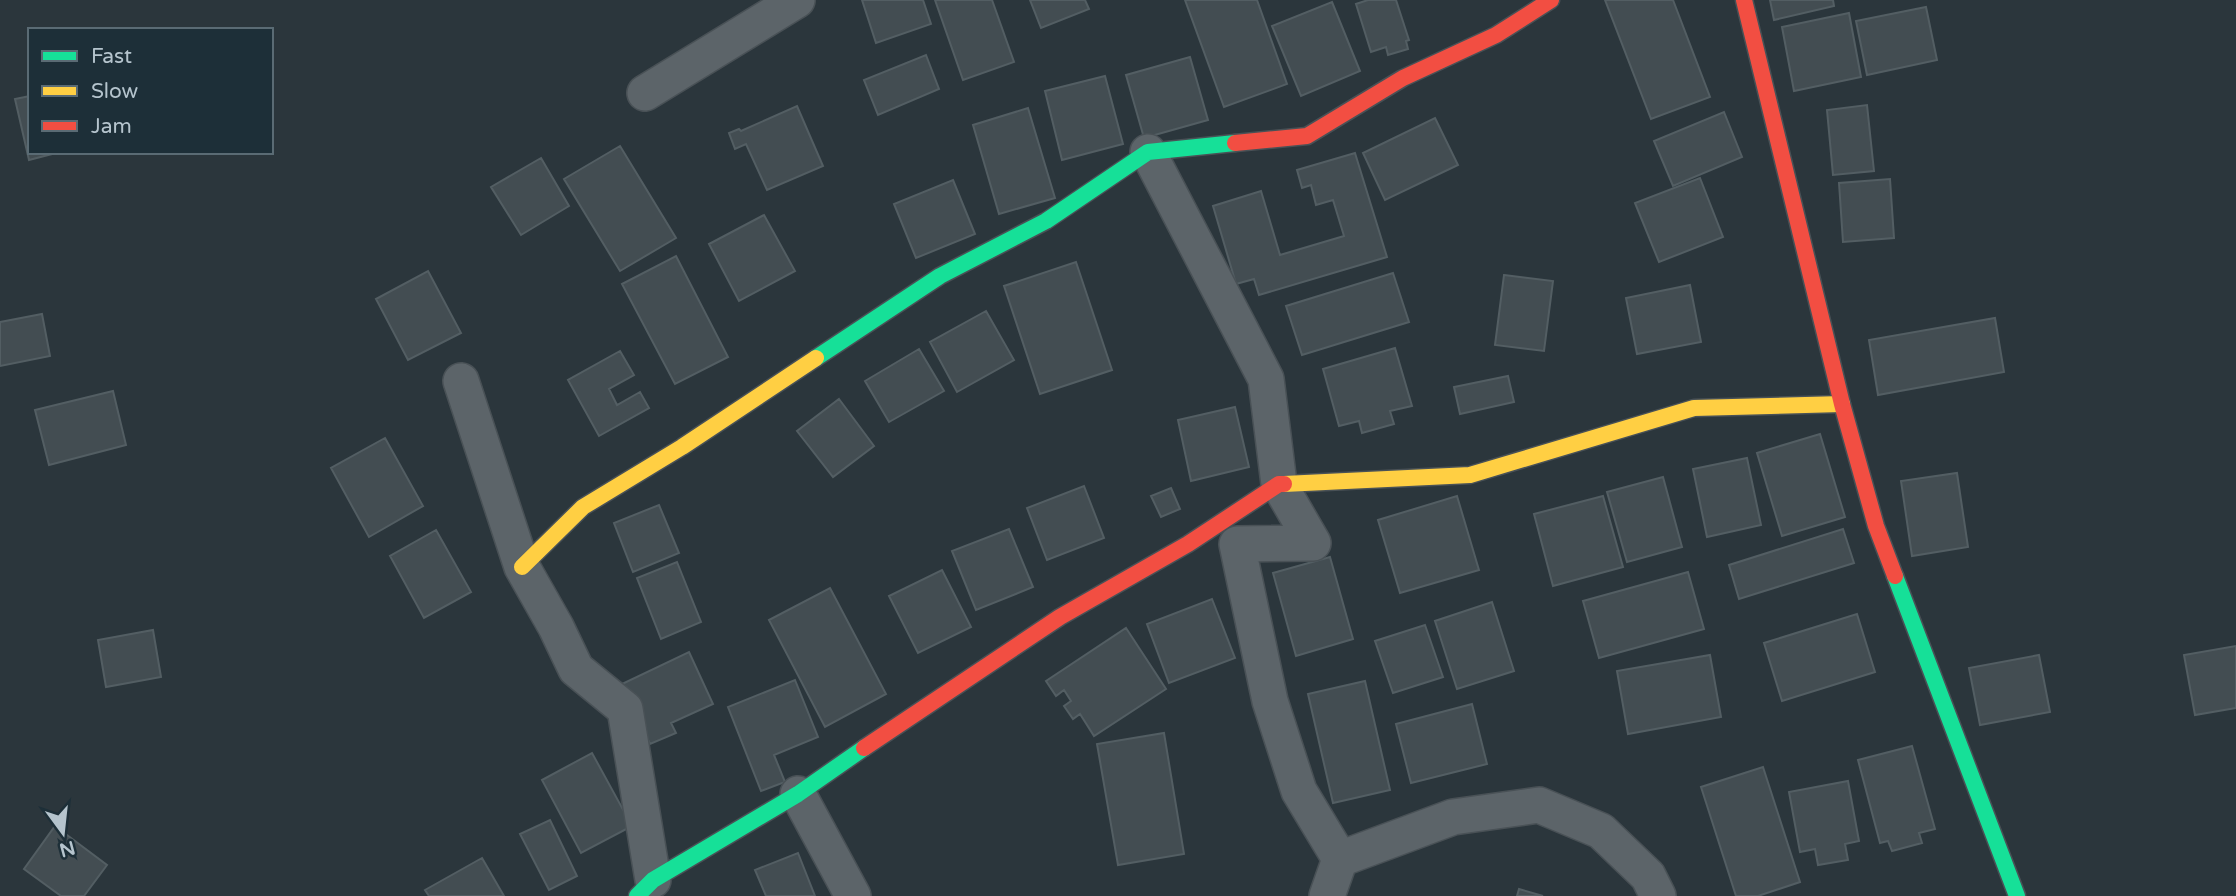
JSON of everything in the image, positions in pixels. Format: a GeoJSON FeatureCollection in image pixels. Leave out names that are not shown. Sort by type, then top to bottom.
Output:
{"type":"FeatureCollection","features":[{"type":"Feature","properties":{"kind":"street"},"geometry":{"type":"LineString","coordinates":[[645,93],[797,0]]}},
{"type":"Feature","properties":{"kind":"street"},"geometry":{"type":"LineString","coordinates":[[522,567],[583,507],[682,447],[940,276],[1046,221],[1148,152],[1307,136],[1403,78],[1496,36],[1551,0]]}},
{"type":"Feature","properties":{"kind":"street"},"geometry":{"type":"LineString","coordinates":[[1744,0],[1842,404],[1875,526],[2017,896]]}},
{"type":"Feature","properties":{"kind":"street"},"geometry":{"type":"LineString","coordinates":[[1148,152],[1266,379],[1279,484],[1313,543],[1237,544],[1270,701],[1299,791],[1340,859]]}},
{"type":"Feature","properties":{"kind":"street"},"geometry":{"type":"LineString","coordinates":[[461,381],[522,567],[576,669],[625,709],[645,888],[798,794],[919,709],[1049,624],[1188,544],[1279,484],[1470,475],[1694,408],[1842,404]]}},
{"type":"Feature","properties":{"kind":"street"},"geometry":{"type":"LineString","coordinates":[[798,794],[853,896]]}},
{"type":"Feature","properties":{"kind":"street"},"geometry":{"type":"LineString","coordinates":[[1340,859],[1453,817],[1539,806],[1601,831],[1647,876],[1658,896]]}},
{"type":"Feature","properties":{"kind":"street"},"geometry":{"type":"LineString","coordinates":[[1327,896],[1340,859]]}},
{"type":"Feature","properties":{"kind":"building"},"geometry":{"type":"Polygon","coordinates":[[[862,0],[923,0],[931,24],[876,43],[862,0]]]}},
{"type":"Feature","properties":{"kind":"building"},"geometry":{"type":"Polygon","coordinates":[[[935,0],[992,0],[1014,62],[963,80],[935,0]]]}},
{"type":"Feature","properties":{"kind":"building"},"geometry":{"type":"Polygon","coordinates":[[[1030,0],[1085,0],[1089,9],[1041,28],[1030,0]]]}},
{"type":"Feature","properties":{"kind":"building"},"geometry":{"type":"Polygon","coordinates":[[[1185,0],[1257,0],[1287,84],[1224,107],[1185,0]]]}},
{"type":"Feature","properties":{"kind":"building"},"geometry":{"type":"Polygon","coordinates":[[[1368,0],[1396,0],[1409,40],[1406,41],[1408,49],[1388,55],[1386,47],[1371,52],[1356,4],[1368,0]]]}},
{"type":"Feature","properties":{"kind":"building"},"geometry":{"type":"Polygon","coordinates":[[[1605,0],[1673,0],[1710,97],[1651,119],[1605,0]]]}},
{"type":"Feature","properties":{"kind":"building"},"geometry":{"type":"Polygon","coordinates":[[[1770,0],[1833,0],[1834,6],[1774,20],[1770,0]]]}},
{"type":"Feature","properties":{"kind":"building"},"geometry":{"type":"Polygon","coordinates":[[[1332,2],[1360,71],[1301,96],[1272,26],[1332,2]]]}},
{"type":"Feature","properties":{"kind":"building"},"geometry":{"type":"Polygon","coordinates":[[[1926,7],[1937,60],[1867,75],[1856,21],[1926,7]]]}},
{"type":"Feature","properties":{"kind":"building"},"geometry":{"type":"Polygon","coordinates":[[[1849,13],[1861,77],[1794,91],[1782,27],[1849,13]]]}},
{"type":"Feature","properties":{"kind":"building"},"geometry":{"type":"Polygon","coordinates":[[[926,55],[939,89],[878,115],[864,80],[926,55]]]}},
{"type":"Feature","properties":{"kind":"building"},"geometry":{"type":"Polygon","coordinates":[[[1190,57],[1208,120],[1144,138],[1126,75],[1190,57]]]}},
{"type":"Feature","properties":{"kind":"building"},"geometry":{"type":"Polygon","coordinates":[[[1105,76],[1123,144],[1062,160],[1045,91],[1105,76]]]}},
{"type":"Feature","properties":{"kind":"building"},"geometry":{"type":"Polygon","coordinates":[[[28,96],[28,154],[52,154],[29,160],[15,99],[28,96]]]}},
{"type":"Feature","properties":{"kind":"building"},"geometry":{"type":"Polygon","coordinates":[[[1867,105],[1874,171],[1833,175],[1827,110],[1867,105]]]}},
{"type":"Feature","properties":{"kind":"building"},"geometry":{"type":"Polygon","coordinates":[[[797,106],[823,166],[767,190],[746,144],[735,149],[729,133],[739,129],[741,131],[797,106]]]}},
{"type":"Feature","properties":{"kind":"building"},"geometry":{"type":"Polygon","coordinates":[[[1028,108],[1055,198],[999,214],[973,125],[1028,108]]]}},
{"type":"Feature","properties":{"kind":"building"},"geometry":{"type":"Polygon","coordinates":[[[1724,112],[1742,157],[1673,186],[1654,141],[1724,112]]]}},
{"type":"Feature","properties":{"kind":"building"},"geometry":{"type":"Polygon","coordinates":[[[1435,118],[1458,165],[1385,200],[1363,153],[1435,118]]]}},
{"type":"Feature","properties":{"kind":"building"},"geometry":{"type":"Polygon","coordinates":[[[620,146],[676,238],[620,271],[564,179],[620,146]]]}},
{"type":"Feature","properties":{"kind":"building"},"geometry":{"type":"Polygon","coordinates":[[[1355,153],[1387,257],[1259,295],[1254,279],[1236,284],[1213,206],[1261,191],[1280,255],[1344,236],[1333,200],[1316,205],[1311,185],[1302,188],[1297,170],[1355,153]]]}},
{"type":"Feature","properties":{"kind":"building"},"geometry":{"type":"Polygon","coordinates":[[[541,158],[569,206],[521,235],[491,187],[541,158]]]}},
{"type":"Feature","properties":{"kind":"building"},"geometry":{"type":"Polygon","coordinates":[[[1700,178],[1723,237],[1659,262],[1635,203],[1700,178]]]}},
{"type":"Feature","properties":{"kind":"building"},"geometry":{"type":"Polygon","coordinates":[[[1890,179],[1894,238],[1843,242],[1839,183],[1890,179]]]}},
{"type":"Feature","properties":{"kind":"building"},"geometry":{"type":"Polygon","coordinates":[[[953,180],[975,234],[916,258],[894,204],[953,180]]]}},
{"type":"Feature","properties":{"kind":"building"},"geometry":{"type":"Polygon","coordinates":[[[764,215],[795,271],[739,301],[709,244],[764,215]]]}},
{"type":"Feature","properties":{"kind":"building"},"geometry":{"type":"Polygon","coordinates":[[[676,256],[728,357],[675,384],[622,284],[676,256]]]}},
{"type":"Feature","properties":{"kind":"building"},"geometry":{"type":"Polygon","coordinates":[[[1076,262],[1112,370],[1040,394],[1004,286],[1076,262]]]}},
{"type":"Feature","properties":{"kind":"building"},"geometry":{"type":"Polygon","coordinates":[[[428,271],[461,333],[408,360],[376,299],[428,271]]]}},
{"type":"Feature","properties":{"kind":"building"},"geometry":{"type":"Polygon","coordinates":[[[1393,273],[1409,322],[1302,355],[1286,306],[1393,273]]]}},
{"type":"Feature","properties":{"kind":"building"},"geometry":{"type":"Polygon","coordinates":[[[1504,275],[1553,281],[1544,351],[1495,345],[1504,275]]]}},
{"type":"Feature","properties":{"kind":"building"},"geometry":{"type":"Polygon","coordinates":[[[1690,285],[1701,342],[1637,354],[1626,298],[1690,285]]]}},
{"type":"Feature","properties":{"kind":"building"},"geometry":{"type":"Polygon","coordinates":[[[986,311],[1014,360],[957,392],[930,342],[986,311]]]}},
{"type":"Feature","properties":{"kind":"building"},"geometry":{"type":"Polygon","coordinates":[[[42,314],[50,356],[0,366],[0,322],[42,314]]]}},
{"type":"Feature","properties":{"kind":"building"},"geometry":{"type":"Polygon","coordinates":[[[1995,318],[2004,372],[1878,395],[1869,340],[1995,318]]]}},
{"type":"Feature","properties":{"kind":"building"},"geometry":{"type":"Polygon","coordinates":[[[1395,348],[1412,406],[1390,411],[1394,424],[1362,433],[1359,421],[1339,426],[1323,369],[1395,348]]]}},
{"type":"Feature","properties":{"kind":"building"},"geometry":{"type":"Polygon","coordinates":[[[919,349],[944,391],[889,422],[865,381],[919,349]]]}},
{"type":"Feature","properties":{"kind":"building"},"geometry":{"type":"Polygon","coordinates":[[[620,351],[634,375],[609,389],[617,405],[640,392],[649,408],[599,436],[568,380],[620,351]]]}},
{"type":"Feature","properties":{"kind":"building"},"geometry":{"type":"Polygon","coordinates":[[[1508,376],[1514,402],[1460,414],[1454,387],[1508,376]]]}},
{"type":"Feature","properties":{"kind":"building"},"geometry":{"type":"Polygon","coordinates":[[[113,391],[126,445],[49,465],[35,410],[113,391]]]}},
{"type":"Feature","properties":{"kind":"building"},"geometry":{"type":"Polygon","coordinates":[[[839,399],[874,446],[833,477],[797,431],[839,399]]]}},
{"type":"Feature","properties":{"kind":"building"},"geometry":{"type":"Polygon","coordinates":[[[1235,407],[1249,467],[1191,481],[1178,420],[1235,407]]]}},
{"type":"Feature","properties":{"kind":"building"},"geometry":{"type":"Polygon","coordinates":[[[1820,434],[1845,517],[1782,536],[1757,453],[1820,434]]]}},
{"type":"Feature","properties":{"kind":"building"},"geometry":{"type":"Polygon","coordinates":[[[385,438],[423,506],[369,537],[331,468],[385,438]]]}},
{"type":"Feature","properties":{"kind":"building"},"geometry":{"type":"Polygon","coordinates":[[[1747,458],[1761,525],[1707,537],[1693,469],[1747,458]]]}},
{"type":"Feature","properties":{"kind":"building"},"geometry":{"type":"Polygon","coordinates":[[[1957,473],[1968,547],[1912,556],[1901,481],[1957,473]]]}},
{"type":"Feature","properties":{"kind":"building"},"geometry":{"type":"Polygon","coordinates":[[[1663,477],[1682,547],[1627,562],[1607,492],[1663,477]]]}},
{"type":"Feature","properties":{"kind":"building"},"geometry":{"type":"Polygon","coordinates":[[[1084,486],[1104,538],[1047,560],[1027,508],[1084,486]]]}},
{"type":"Feature","properties":{"kind":"building"},"geometry":{"type":"Polygon","coordinates":[[[1171,488],[1180,509],[1161,517],[1151,496],[1171,488]]]}},
{"type":"Feature","properties":{"kind":"building"},"geometry":{"type":"Polygon","coordinates":[[[1457,496],[1479,570],[1400,593],[1378,520],[1457,496]]]}},
{"type":"Feature","properties":{"kind":"building"},"geometry":{"type":"Polygon","coordinates":[[[1603,496],[1623,567],[1553,586],[1534,514],[1603,496]]]}},
{"type":"Feature","properties":{"kind":"building"},"geometry":{"type":"Polygon","coordinates":[[[659,505],[679,553],[633,572],[614,523],[659,505]]]}},
{"type":"Feature","properties":{"kind":"building"},"geometry":{"type":"Polygon","coordinates":[[[1009,529],[1033,587],[976,610],[952,551],[1009,529]]]}},
{"type":"Feature","properties":{"kind":"building"},"geometry":{"type":"Polygon","coordinates":[[[1843,529],[1854,563],[1739,599],[1729,565],[1843,529]]]}},
{"type":"Feature","properties":{"kind":"building"},"geometry":{"type":"Polygon","coordinates":[[[436,530],[471,592],[424,618],[390,556],[436,530]]]}},
{"type":"Feature","properties":{"kind":"building"},"geometry":{"type":"Polygon","coordinates":[[[1330,557],[1353,639],[1296,656],[1273,573],[1330,557]]]}},
{"type":"Feature","properties":{"kind":"building"},"geometry":{"type":"Polygon","coordinates":[[[677,562],[701,622],[661,639],[637,578],[677,562]]]}},
{"type":"Feature","properties":{"kind":"building"},"geometry":{"type":"Polygon","coordinates":[[[942,570],[971,627],[918,653],[889,596],[942,570]]]}},
{"type":"Feature","properties":{"kind":"building"},"geometry":{"type":"Polygon","coordinates":[[[1688,572],[1704,629],[1599,658],[1583,601],[1688,572]]]}},
{"type":"Feature","properties":{"kind":"building"},"geometry":{"type":"Polygon","coordinates":[[[830,588],[886,694],[825,727],[769,620],[830,588]]]}},
{"type":"Feature","properties":{"kind":"building"},"geometry":{"type":"Polygon","coordinates":[[[1212,599],[1235,658],[1169,683],[1147,624],[1212,599]]]}},
{"type":"Feature","properties":{"kind":"building"},"geometry":{"type":"Polygon","coordinates":[[[1492,602],[1514,671],[1457,689],[1435,621],[1492,602]]]}},
{"type":"Feature","properties":{"kind":"building"},"geometry":{"type":"Polygon","coordinates":[[[1857,614],[1875,672],[1782,701],[1764,643],[1857,614]]]}},
{"type":"Feature","properties":{"kind":"building"},"geometry":{"type":"Polygon","coordinates":[[[1425,625],[1443,677],[1393,693],[1375,641],[1425,625]]]}},
{"type":"Feature","properties":{"kind":"building"},"geometry":{"type":"Polygon","coordinates":[[[1126,628],[1166,689],[1094,736],[1080,714],[1073,719],[1064,706],[1071,701],[1064,690],[1056,696],[1046,681],[1126,628]]]}},
{"type":"Feature","properties":{"kind":"building"},"geometry":{"type":"Polygon","coordinates":[[[153,630],[161,677],[106,687],[98,640],[153,630]]]}},
{"type":"Feature","properties":{"kind":"building"},"geometry":{"type":"Polygon","coordinates":[[[2236,646],[2236,708],[2195,715],[2184,655],[2236,646]]]}},
{"type":"Feature","properties":{"kind":"building"},"geometry":{"type":"Polygon","coordinates":[[[689,652],[713,704],[671,723],[676,733],[650,744],[622,684],[689,652]]]}},
{"type":"Feature","properties":{"kind":"building"},"geometry":{"type":"Polygon","coordinates":[[[1710,655],[1721,717],[1628,734],[1617,671],[1710,655]]]}},
{"type":"Feature","properties":{"kind":"building"},"geometry":{"type":"Polygon","coordinates":[[[2039,655],[2050,712],[1980,725],[1969,668],[2039,655]]]}},
{"type":"Feature","properties":{"kind":"building"},"geometry":{"type":"Polygon","coordinates":[[[795,680],[818,737],[774,755],[785,782],[761,791],[728,707],[795,680]]]}},
{"type":"Feature","properties":{"kind":"building"},"geometry":{"type":"Polygon","coordinates":[[[1365,681],[1390,790],[1333,803],[1308,694],[1365,681]]]}},
{"type":"Feature","properties":{"kind":"building"},"geometry":{"type":"Polygon","coordinates":[[[1472,704],[1487,764],[1411,783],[1396,724],[1472,704]]]}},
{"type":"Feature","properties":{"kind":"building"},"geometry":{"type":"Polygon","coordinates":[[[1164,733],[1184,854],[1118,865],[1097,744],[1164,733]]]}},
{"type":"Feature","properties":{"kind":"building"},"geometry":{"type":"Polygon","coordinates":[[[1912,746],[1935,829],[1919,833],[1922,843],[1892,851],[1888,841],[1880,843],[1858,760],[1912,746]]]}},
{"type":"Feature","properties":{"kind":"building"},"geometry":{"type":"Polygon","coordinates":[[[592,753],[632,826],[581,853],[542,780],[592,753]]]}},
{"type":"Feature","properties":{"kind":"building"},"geometry":{"type":"Polygon","coordinates":[[[1763,767],[1800,882],[1758,896],[1736,896],[1701,787],[1763,767]]]}},
{"type":"Feature","properties":{"kind":"building"},"geometry":{"type":"Polygon","coordinates":[[[1848,781],[1859,841],[1845,844],[1848,860],[1818,865],[1815,849],[1800,852],[1789,792],[1848,781]]]}},
{"type":"Feature","properties":{"kind":"building"},"geometry":{"type":"Polygon","coordinates":[[[550,820],[577,876],[549,890],[520,834],[550,820]]]}},
{"type":"Feature","properties":{"kind":"building"},"geometry":{"type":"Polygon","coordinates":[[[55,826],[107,865],[84,896],[61,896],[24,869],[55,826]]]}},
{"type":"Feature","properties":{"kind":"building"},"geometry":{"type":"Polygon","coordinates":[[[798,853],[815,896],[766,896],[755,870],[798,853]]]}},
{"type":"Feature","properties":{"kind":"building"},"geometry":{"type":"Polygon","coordinates":[[[482,858],[504,896],[429,896],[425,890],[482,858]]]}},
{"type":"Feature","properties":{"kind":"building"},"geometry":{"type":"Polygon","coordinates":[[[1519,889],[1543,896],[1517,896],[1519,889]]]}},
{"type":"Feature","properties":{"kind":"traffic: fast"},"geometry":{"type":"LineString","coordinates":[[816,358],[940,276],[1046,221],[1148,152],[1235,143]]}},
{"type":"Feature","properties":{"kind":"traffic: fast"},"geometry":{"type":"LineString","coordinates":[[1895,576],[2017,896]]}},
{"type":"Feature","properties":{"kind":"traffic: fast"},"geometry":{"type":"LineString","coordinates":[[637,896],[653,880],[798,794],[864,748]]}},
{"type":"Feature","properties":{"kind":"traffic: slow"},"geometry":{"type":"LineString","coordinates":[[522,567],[583,507],[682,447],[816,358]]}},
{"type":"Feature","properties":{"kind":"traffic: slow"},"geometry":{"type":"LineString","coordinates":[[1284,484],[1470,475],[1694,408],[1842,404]]}},
{"type":"Feature","properties":{"kind":"traffic: jam"},"geometry":{"type":"LineString","coordinates":[[1235,143],[1307,136],[1403,78],[1496,35],[1551,0]]}},
{"type":"Feature","properties":{"kind":"traffic: jam"},"geometry":{"type":"LineString","coordinates":[[1744,0],[1842,404],[1876,526],[1895,576]]}},
{"type":"Feature","properties":{"kind":"traffic: jam"},"geometry":{"type":"LineString","coordinates":[[864,748],[1060,617],[1188,544],[1279,484],[1284,484]]}}]}
